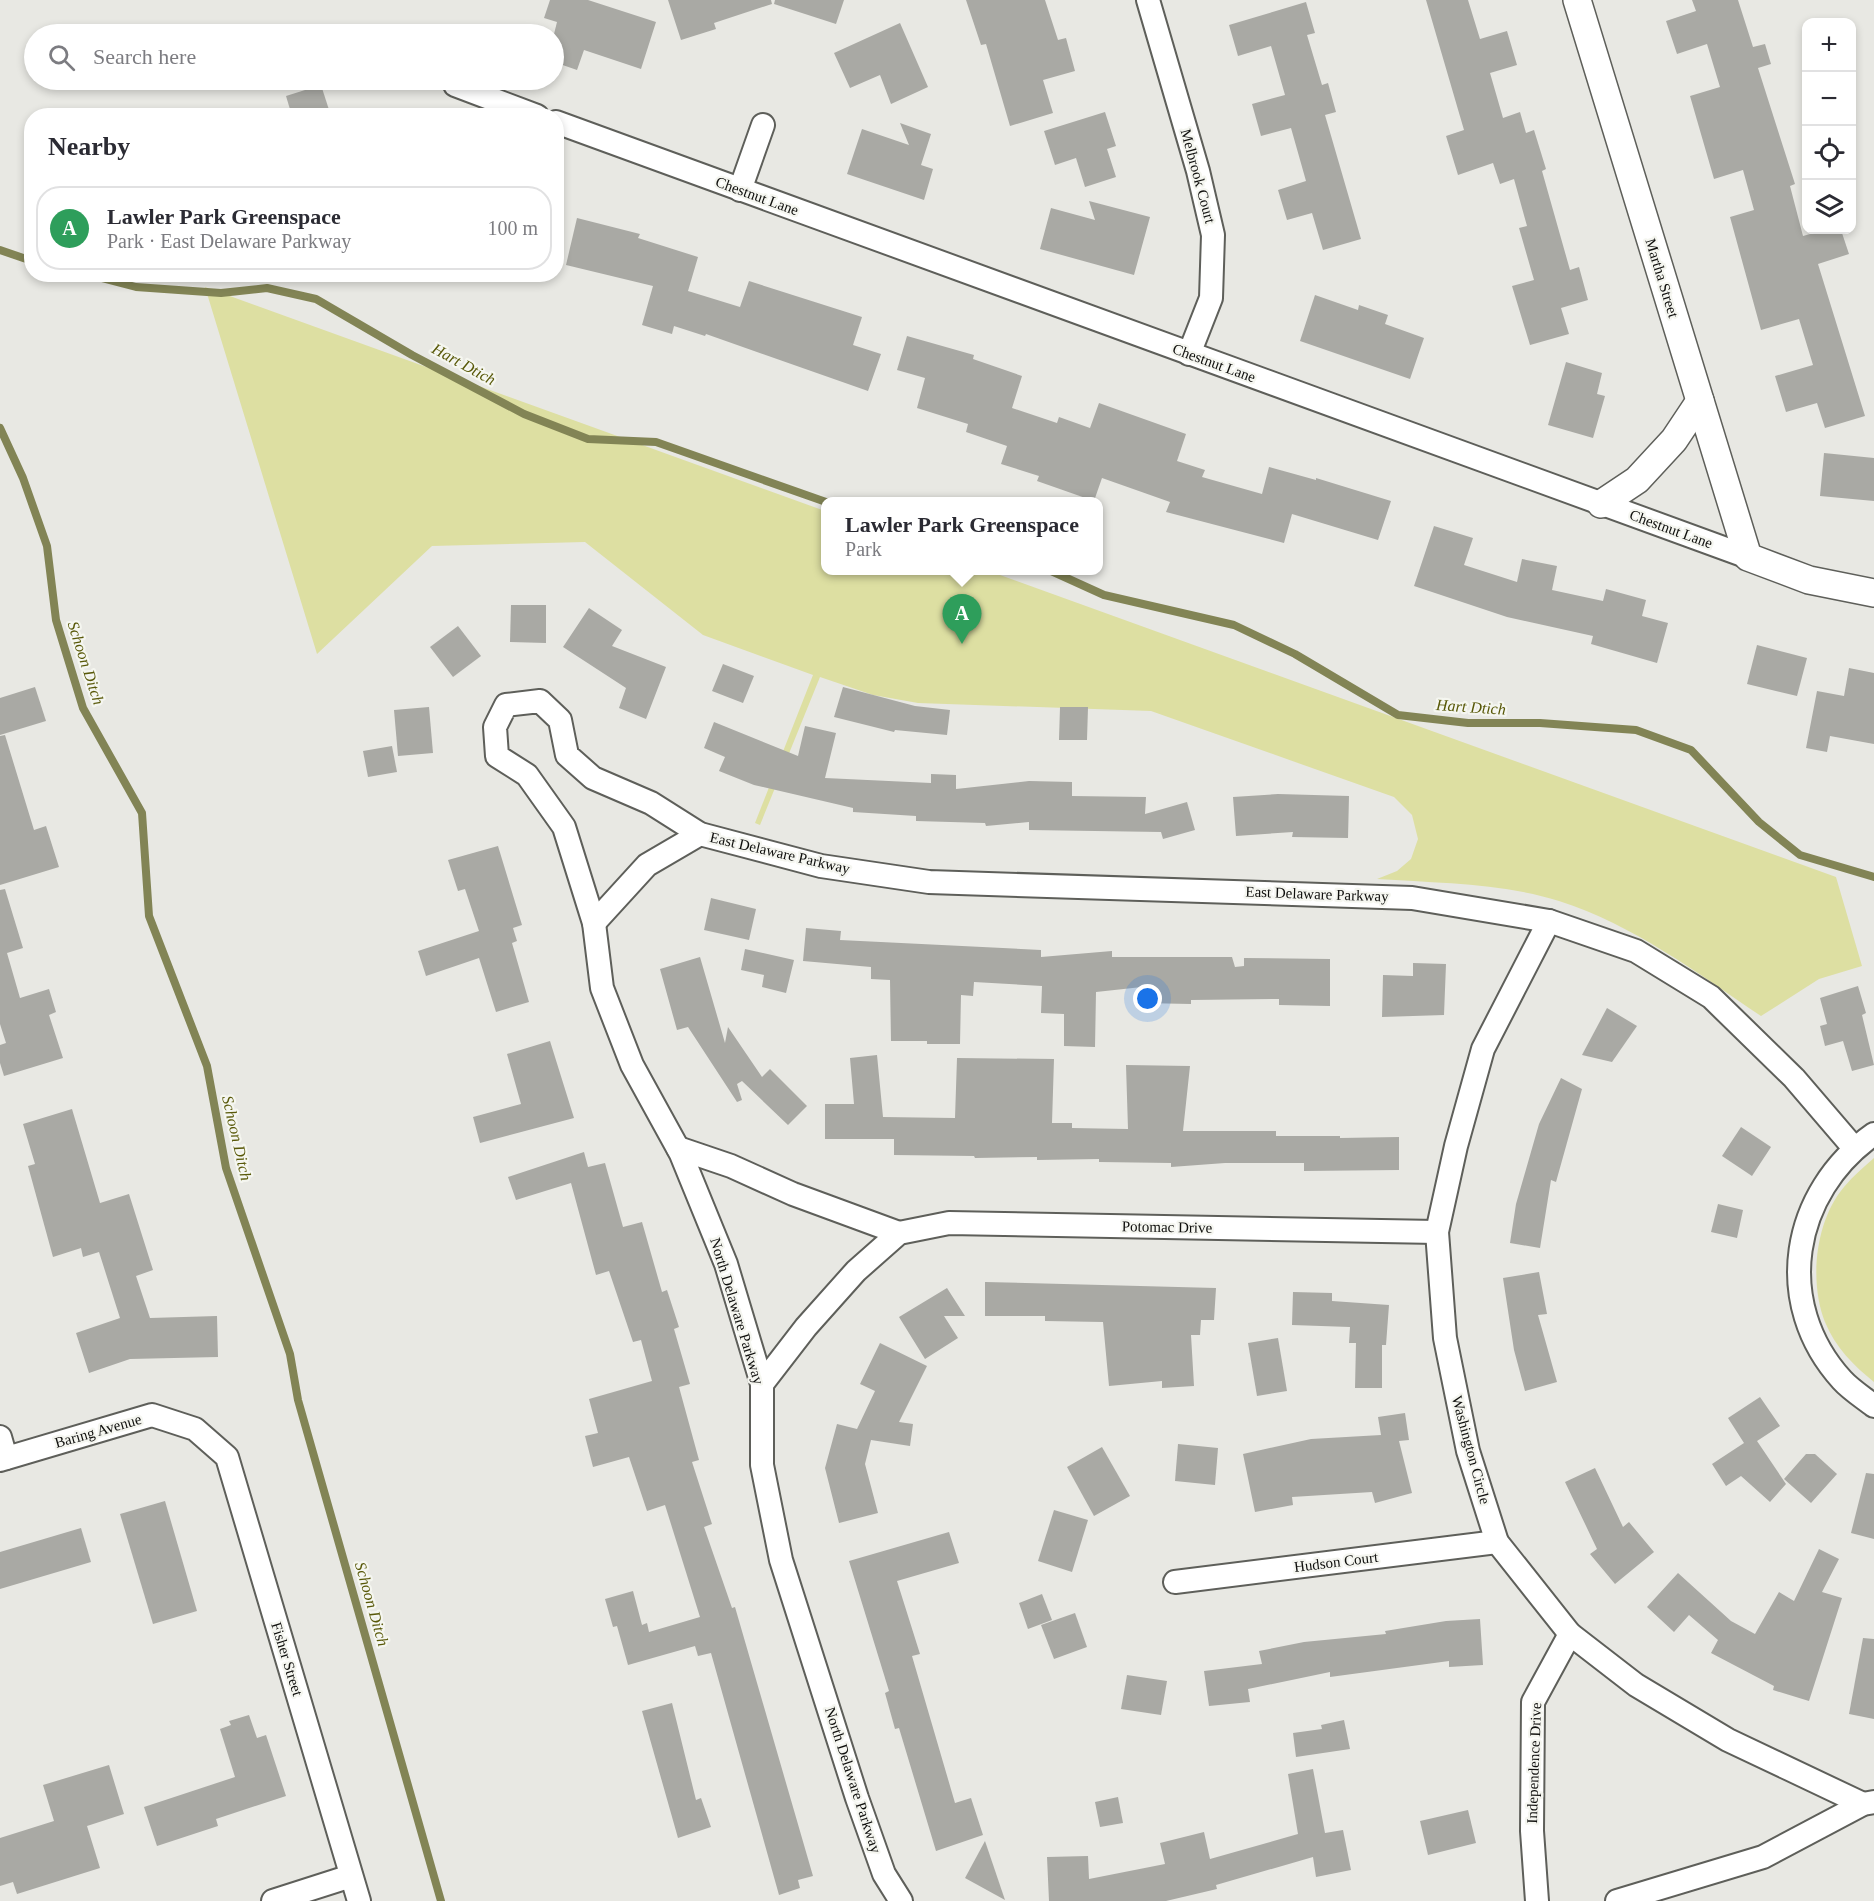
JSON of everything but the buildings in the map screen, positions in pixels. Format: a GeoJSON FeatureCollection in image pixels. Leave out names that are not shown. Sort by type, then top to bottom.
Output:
{"type":"FeatureCollection","features":[{"type":"Feature","properties":{"kind":"street","name":"Melbrook Court"},"geometry":{"type":"LineString","coordinates":[[1148,0],[1198,171],[1213,235],[1211,298],[1189,354]]}},
{"type":"Feature","properties":{"kind":"street","name":"Martha Street"},"geometry":{"type":"LineString","coordinates":[[1576,0],[1748,556]]}},
{"type":"Feature","properties":{"kind":"street"},"geometry":{"type":"LineString","coordinates":[[468,90],[516,108]]}},
{"type":"Feature","properties":{"kind":"street"},"geometry":{"type":"LineString","coordinates":[[740,190],[763,124]]}},
{"type":"Feature","properties":{"kind":"street","name":"Chestnut Lane"},"geometry":{"type":"LineString","coordinates":[[564,126],[1809,580],[1874,593]]}},
{"type":"Feature","properties":{"kind":"street"},"geometry":{"type":"LineString","coordinates":[[1601,504],[1637,480],[1674,440],[1700,401]]}},
{"type":"Feature","properties":{"kind":"street","name":"East Delaware Parkway"},"geometry":{"type":"LineString","coordinates":[[497,756],[495,728],[506,705],[540,701],[560,720],[567,754],[593,778],[651,803],[700,834],[821,866],[929,882],[1412,898],[1549,921],[1636,951],[1711,997],[1794,1078],[1854,1148]]}},
{"type":"Feature","properties":{"kind":"street","name":"North Delaware Parkway"},"geometry":{"type":"LineString","coordinates":[[497,756],[527,776],[564,827],[594,923],[602,988],[632,1065],[678,1148],[726,1264],[762,1384],[762,1465],[781,1560],[857,1798],[884,1874],[901,1901]]}},
{"type":"Feature","properties":{"kind":"street","name":"East Delaware Parkway"},"geometry":{"type":"LineString","coordinates":[[594,923],[647,865],[700,834]]}},
{"type":"Feature","properties":{"kind":"street","name":"Washington Circle"},"geometry":{"type":"LineString","coordinates":[[1549,921],[1483,1049],[1456,1146],[1437,1232],[1445,1338],[1468,1451],[1497,1542],[1570,1634],[1636,1685],[1728,1740],[1869,1803]]}},
{"type":"Feature","properties":{"kind":"street"},"geometry":{"type":"LineString","coordinates":[[1874,1134],[1854,1148],[1826,1180],[1806,1220],[1798,1262],[1802,1305],[1817,1346],[1843,1381],[1874,1406]]}},
{"type":"Feature","properties":{"kind":"street"},"geometry":{"type":"LineString","coordinates":[[678,1148],[731,1166],[793,1194],[899,1233],[856,1271],[806,1327],[762,1384]]}},
{"type":"Feature","properties":{"kind":"street","name":"Potomac Drive"},"geometry":{"type":"LineString","coordinates":[[899,1233],[949,1223],[1437,1232]]}},
{"type":"Feature","properties":{"kind":"street","name":"Baring Avenue"},"geometry":{"type":"LineString","coordinates":[[2,1452],[152,1415],[195,1429]]}},
{"type":"Feature","properties":{"kind":"street","name":"Fisher Street"},"geometry":{"type":"LineString","coordinates":[[195,1429],[227,1457],[358,1901]]}},
{"type":"Feature","properties":{"kind":"street","name":"Hudson Court"},"geometry":{"type":"LineString","coordinates":[[1175,1582],[1497,1542]]}},
{"type":"Feature","properties":{"kind":"street","name":"Independence Drive"},"geometry":{"type":"LineString","coordinates":[[1537,1901],[1532,1832],[1533,1702],[1570,1634]]}},
{"type":"Feature","properties":{"kind":"street"},"geometry":{"type":"LineString","coordinates":[[1617,1901],[1763,1857],[1869,1803]]}},
{"type":"Feature","properties":{"kind":"street"},"geometry":{"type":"LineString","coordinates":[[273,1901],[351,1876]]}},
{"type":"Feature","properties":{"kind":"green space"},"geometry":{"type":"Polygon","coordinates":[[[205,287],[821,510],[821,575],[1000,575],[1836,877],[1862,966],[1819,979],[1761,1016],[1664,951],[1613,923],[1559,901],[1492,887],[1377,879],[1397,871],[1411,859],[1418,839],[1412,815],[1394,797],[1151,711],[918,703],[873,695],[820,677],[760,825],[755,823],[813,675],[703,635],[585,542],[432,546],[317,654],[205,287]]]}},
{"type":"Feature","properties":{"kind":"green space"},"geometry":{"type":"Polygon","coordinates":[[[1874,1158],[1874,1382],[1846,1355],[1829,1331],[1820,1306],[1816,1271],[1821,1234],[1834,1201],[1847,1183],[1874,1158]]]}},
{"type":"Feature","properties":{"kind":"waterway","name":"Hart Dtich"},"geometry":{"type":"LineString","coordinates":[[0,250],[24,258]]}},
{"type":"Feature","properties":{"kind":"waterway","name":"Hart Dtich"},"geometry":{"type":"LineString","coordinates":[[117,282],[136,287],[221,293],[267,288],[316,299],[412,355],[524,414],[588,439],[656,442],[821,500]]}},
{"type":"Feature","properties":{"kind":"waterway","name":"Schoon Ditch"},"geometry":{"type":"LineString","coordinates":[[0,428],[23,478],[47,546],[56,620],[83,708],[142,813],[149,916],[207,1066],[226,1168],[290,1354],[298,1400],[441,1901]]}},
{"type":"Feature","properties":{"kind":"waterway","name":"Hart Dtich"},"geometry":{"type":"LineString","coordinates":[[1060,575],[1104,595],[1234,625],[1295,654],[1398,715],[1468,723],[1540,723],[1636,730],[1691,750],[1759,822],[1800,855],[1874,877]]}},
{"type":"Feature","properties":{"kind":"place","name":"Lawler Park Greenspace"},"geometry":{"type":"Point","coordinates":[962,644]}}]}
